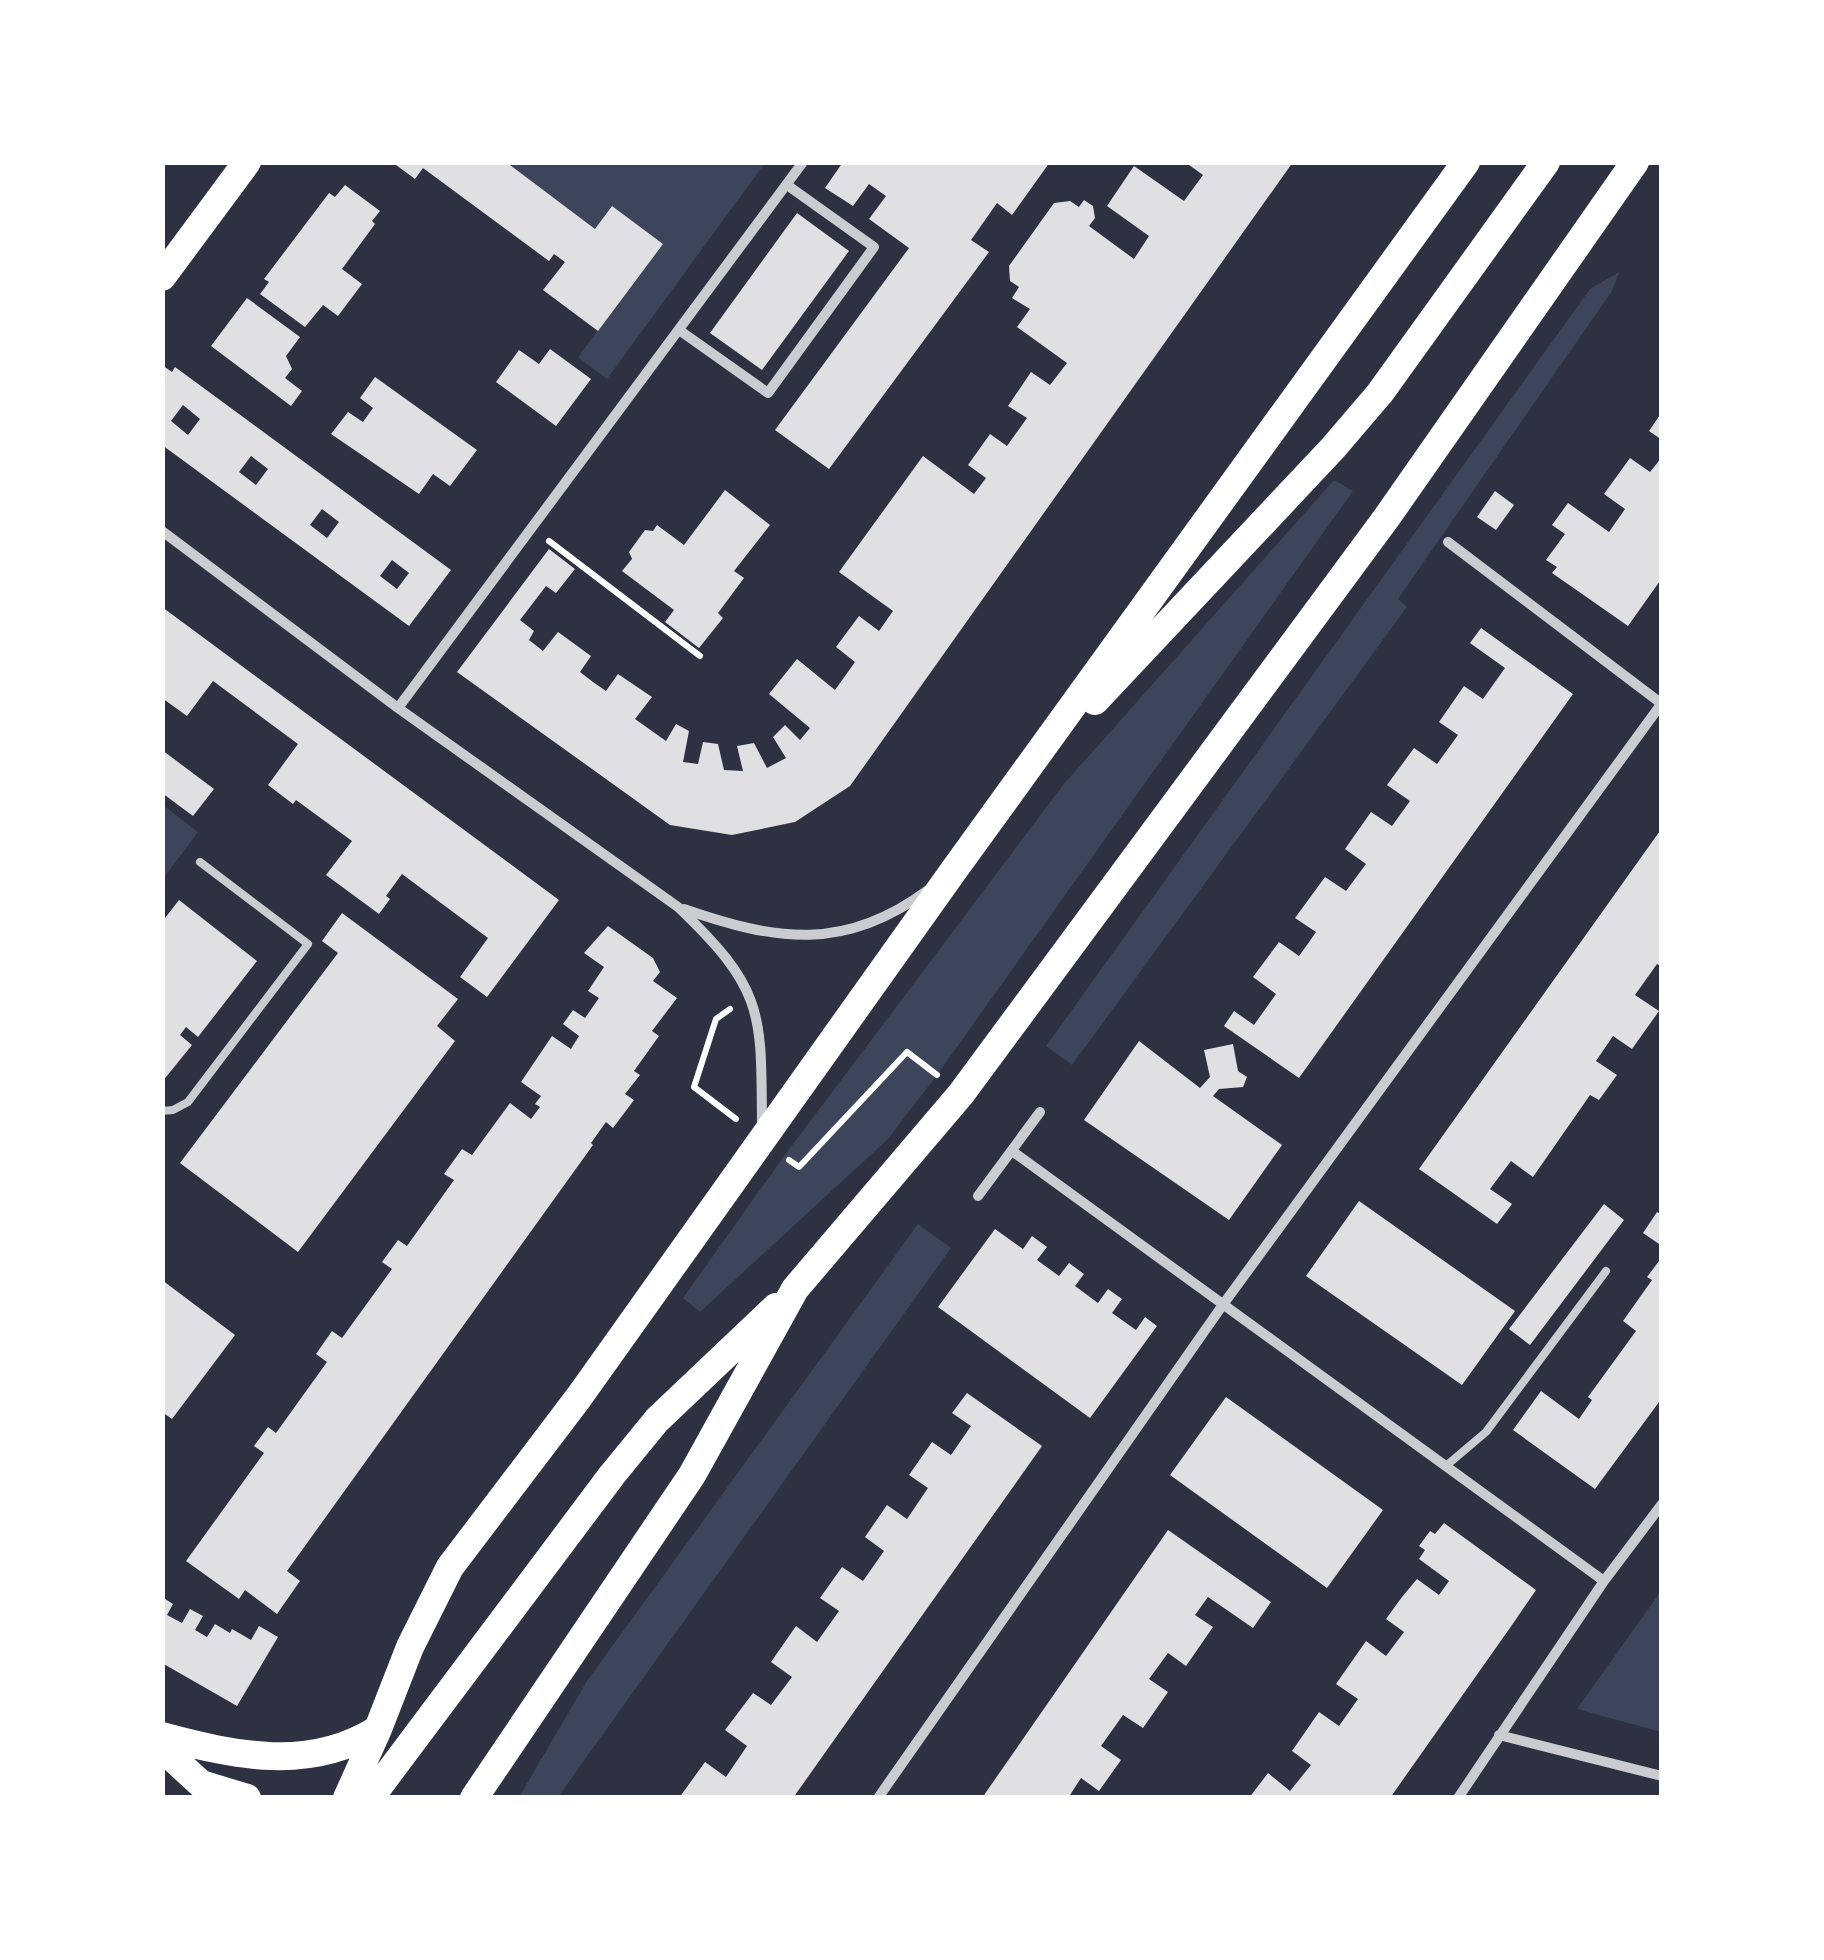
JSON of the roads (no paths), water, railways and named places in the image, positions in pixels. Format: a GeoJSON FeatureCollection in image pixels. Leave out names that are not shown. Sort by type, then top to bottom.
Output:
{"type":"FeatureCollection","features":[{"type":"Feature","properties":{"kind":"highway"},"geometry":{"type":"LineString","coordinates":[[162,277],[247,162]]}},
{"type":"Feature","properties":{"kind":"highway"},"geometry":{"type":"LineString","coordinates":[[347,1798],[410,1647],[450,1567],[773,1148],[954,870],[1466,162]]}},
{"type":"Feature","properties":{"kind":"highway"},"geometry":{"type":"LineString","coordinates":[[1018,782],[1319,463],[1380,393],[1546,162]]}},
{"type":"Feature","properties":{"kind":"highway"},"geometry":{"type":"LineString","coordinates":[[366,1798],[658,1420],[795,1289],[961,1094],[1387,517],[1635,162]]}},
{"type":"Feature","properties":{"kind":"highway"},"geometry":{"type":"LineString","coordinates":[[474,1798],[692,1475],[795,1289]]}},
{"type":"Feature","properties":{"kind":"highway"},"geometry":{"type":"LineString","coordinates":[[162,1736],[217,1751],[271,1758],[331,1751],[359,1742],[378,1730]]}},
{"type":"Feature","properties":{"kind":"highway"},"geometry":{"type":"LineString","coordinates":[[162,1748],[204,1791],[246,1798]]}},
{"type":"Feature","properties":{"kind":"street"},"geometry":{"type":"LineString","coordinates":[[398,708],[804,162]]}},
{"type":"Feature","properties":{"kind":"street"},"geometry":{"type":"LineString","coordinates":[[679,330],[768,394],[874,247],[787,185]]}},
{"type":"Feature","properties":{"kind":"street"},"geometry":{"type":"LineString","coordinates":[[162,532],[398,708],[678,907],[724,954],[754,1001],[773,1148]]}},
{"type":"Feature","properties":{"kind":"street"},"geometry":{"type":"LineString","coordinates":[[878,1798],[1222,1306],[1661,704],[1448,542]]}},
{"type":"Feature","properties":{"kind":"street"},"geometry":{"type":"LineString","coordinates":[[678,907],[768,934],[836,933],[875,921],[909,904],[954,870]]}},
{"type":"Feature","properties":{"kind":"street"},"geometry":{"type":"LineString","coordinates":[[978,1196],[1040,1112]]}},
{"type":"Feature","properties":{"kind":"street"},"geometry":{"type":"LineString","coordinates":[[1012,1151],[1604,1580]]}},
{"type":"Feature","properties":{"kind":"street"},"geometry":{"type":"LineString","coordinates":[[1458,1798],[1604,1580],[1662,1504]]}},
{"type":"Feature","properties":{"kind":"street"},"geometry":{"type":"LineString","coordinates":[[1499,1735],[1662,1776]]}},
{"type":"Feature","properties":{"kind":"lane"},"geometry":{"type":"LineString","coordinates":[[162,1111],[188,1102],[308,944],[200,862]]}},
{"type":"Feature","properties":{"kind":"lane"},"geometry":{"type":"LineString","coordinates":[[1446,1466],[1486,1432],[1606,1270]]}}]}
